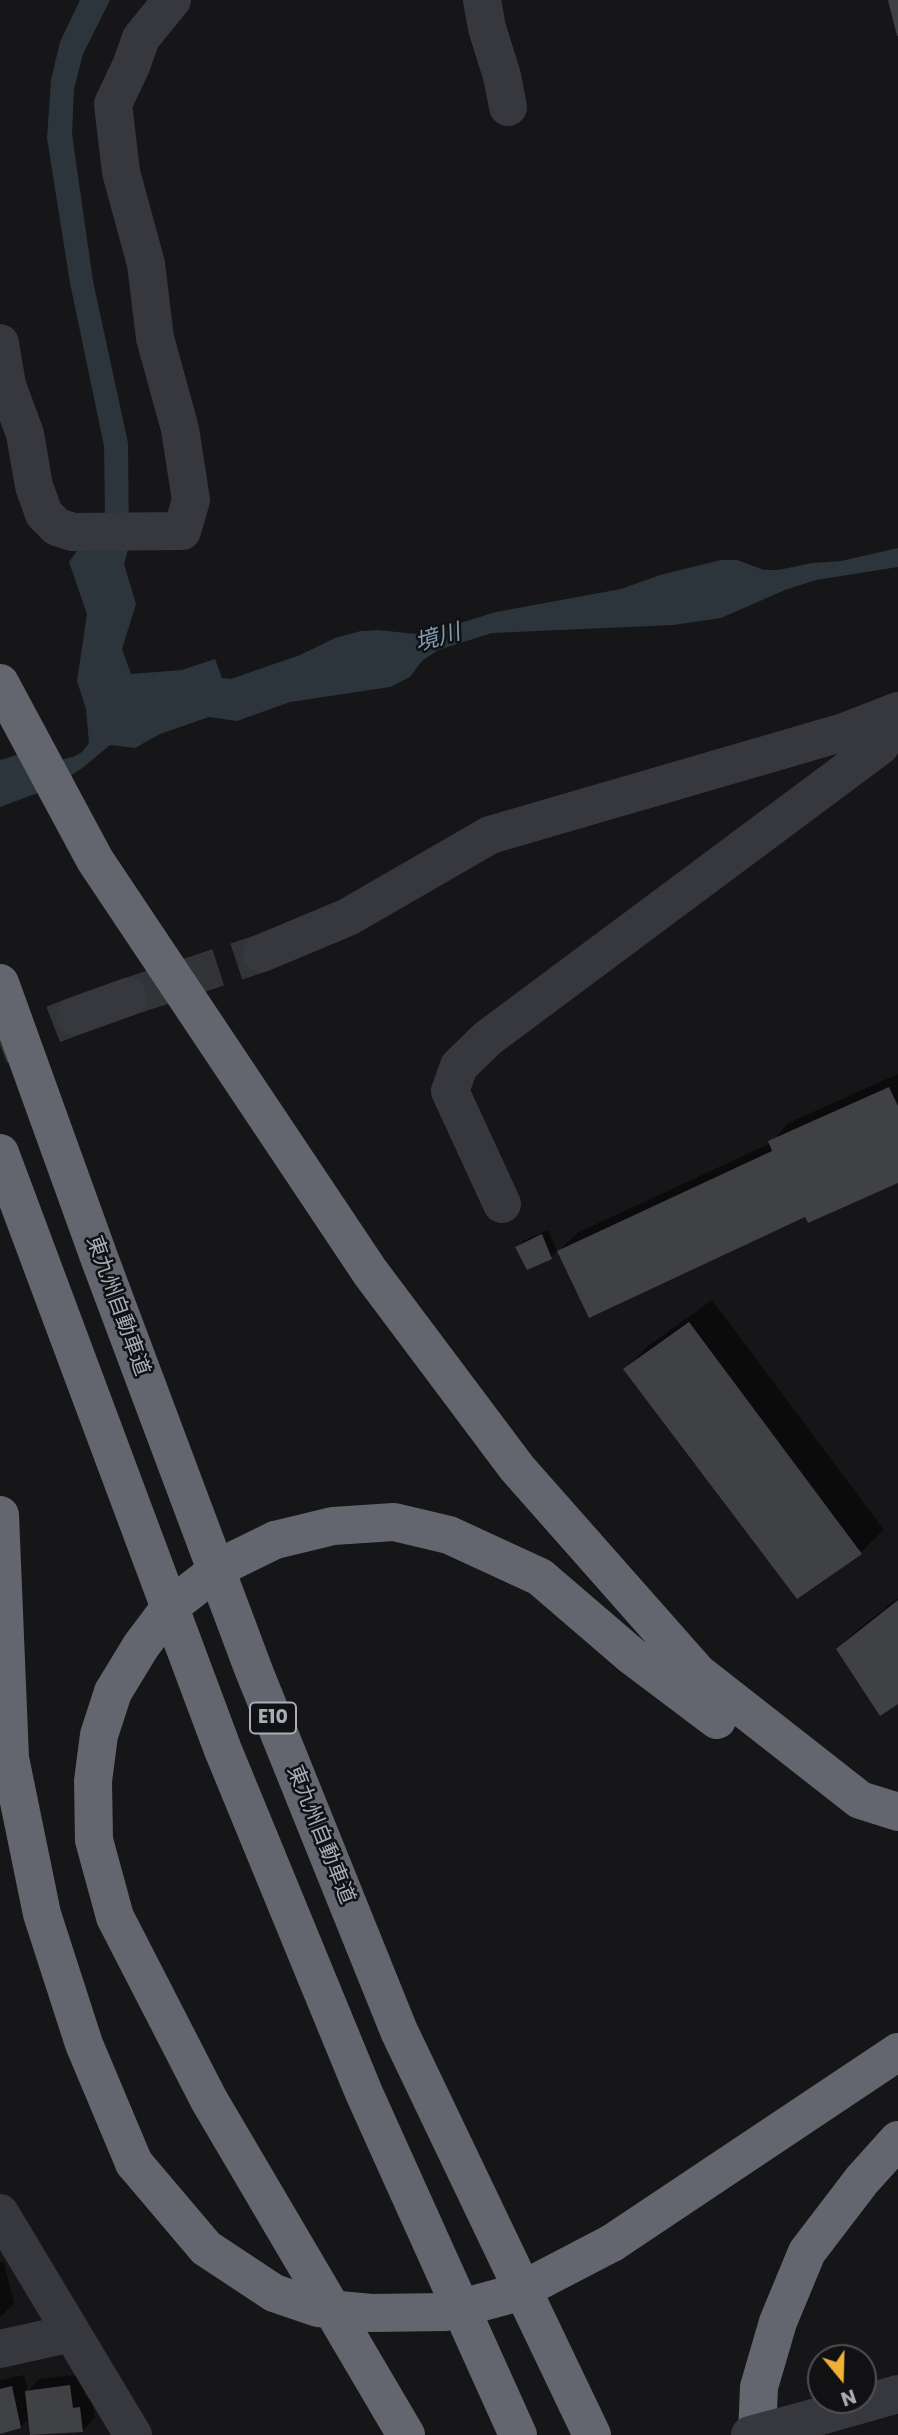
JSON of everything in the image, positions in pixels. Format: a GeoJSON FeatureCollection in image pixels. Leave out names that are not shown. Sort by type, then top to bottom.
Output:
{"type":"FeatureCollection","features":[{"type":"Feature","properties":{"kind":"highway"},"geometry":{"type":"LineString","coordinates":[[0,683],[95,860],[370,1272],[517,1468],[698,1673],[860,1800]]}},
{"type":"Feature","properties":{"kind":"highway","name":"東九州自動車道"},"geometry":{"type":"LineString","coordinates":[[0,983],[249,1658],[394,2018],[592,2435]]}},
{"type":"Feature","properties":{"kind":"highway","name":"E10"},"geometry":{"type":"LineString","coordinates":[[0,1153],[228,1763],[364,2093],[518,2435]]}},
{"type":"Feature","properties":{"kind":"highway"},"geometry":{"type":"LineString","coordinates":[[0,1515],[10,1758],[42,1914],[84,2044],[134,2163],[206,2248],[274,2292],[318,2308],[371,2313],[446,2312],[516,2293],[612,2243],[898,2052]]}},
{"type":"Feature","properties":{"kind":"highway"},"geometry":{"type":"LineString","coordinates":[[406,2435],[209,2100],[115,1917],[94,1840],[93,1781],[99,1735],[113,1692],[141,1646],[172,1606],[223,1565],[275,1540],[333,1526],[394,1522],[449,1535],[540,1577],[632,1656],[739,1737],[860,1800],[898,1812]]}},
{"type":"Feature","properties":{"kind":"highway"},"geometry":{"type":"LineString","coordinates":[[757,2435],[759,2387],[778,2322],[807,2252],[862,2180],[898,2140]]}},
{"type":"Feature","properties":{"kind":"street"},"geometry":{"type":"LineString","coordinates":[[0,343],[7,385],[25,434],[34,486],[44,514],[57,527],[72,532],[182,531],[191,500],[180,429],[155,338],[146,264],[121,172],[113,104],[141,38],[172,0]]}},
{"type":"Feature","properties":{"kind":"street"},"geometry":{"type":"LineString","coordinates":[[482,0],[509,107]]}},
{"type":"Feature","properties":{"kind":"street"},"geometry":{"type":"LineString","coordinates":[[262,953],[348,917],[490,835],[844,732],[898,711]]}},
{"type":"Feature","properties":{"kind":"street"},"geometry":{"type":"LineString","coordinates":[[502,1204],[450,1091],[459,1066],[488,1038],[880,746],[898,718]]}},
{"type":"Feature","properties":{"kind":"street"},"geometry":{"type":"LineString","coordinates":[[75,1016],[128,997]]}},
{"type":"Feature","properties":{"kind":"street"},"geometry":{"type":"LineString","coordinates":[[0,2213],[133,2435]]}},
{"type":"Feature","properties":{"kind":"street"},"geometry":{"type":"LineString","coordinates":[[0,2349],[72,2333]]}},
{"type":"Feature","properties":{"kind":"street"},"geometry":{"type":"LineString","coordinates":[[750,2435],[898,2394]]}},
{"type":"Feature","properties":{"kind":"water","name":"境川"},"geometry":{"type":"Polygon","coordinates":[[[80,0],[110,0],[83,54],[74,89],[72,134],[93,281],[128,443],[129,546],[124,564],[136,604],[122,649],[131,674],[182,670],[215,659],[222,678],[231,679],[300,655],[335,638],[361,631],[415,634],[431,632],[496,612],[621,589],[660,575],[721,560],[737,560],[764,570],[778,570],[812,563],[841,561],[898,548],[898,567],[816,580],[785,590],[721,618],[673,625],[492,633],[438,650],[422,661],[410,677],[390,687],[290,702],[237,721],[209,717],[160,734],[135,748],[110,745],[81,769],[51,788],[0,807],[0,760],[20,754],[60,760],[82,752],[89,743],[86,709],[77,681],[87,614],[69,562],[105,514],[104,446],[70,283],[47,138],[51,80],[60,42],[80,0]]]}},
{"type":"Feature","properties":{"kind":"building"},"geometry":{"type":"Polygon","coordinates":[[[888,0],[898,0],[898,36],[897,36],[888,0]]]}},
{"type":"Feature","properties":{"kind":"building"},"geometry":{"type":"Polygon","coordinates":[[[889,1087],[898,1106],[898,1183],[808,1223],[805,1217],[589,1318],[557,1251],[772,1151],[768,1141],[889,1087]]]}},
{"type":"Feature","properties":{"kind":"building"},"geometry":{"type":"Polygon","coordinates":[[[542,1234],[552,1259],[527,1270],[515,1247],[542,1234]]]}},
{"type":"Feature","properties":{"kind":"building"},"geometry":{"type":"Polygon","coordinates":[[[689,1322],[862,1554],[797,1599],[623,1369],[689,1322]]]}},
{"type":"Feature","properties":{"kind":"building"},"geometry":{"type":"Polygon","coordinates":[[[898,1600],[898,1704],[880,1716],[836,1649],[898,1600]]]}},
{"type":"Feature","properties":{"kind":"building"},"geometry":{"type":"Polygon","coordinates":[[[70,2385],[73,2408],[80,2407],[83,2432],[30,2435],[25,2391],[70,2385]]]}},
{"type":"Feature","properties":{"kind":"building"},"geometry":{"type":"Polygon","coordinates":[[[12,2386],[21,2428],[0,2434],[0,2389],[12,2386]]]}},
{"type":"Feature","properties":{"kind":"tunnel"},"geometry":{"type":"LineString","coordinates":[[128,997],[262,953]]}},
{"type":"Feature","properties":{"kind":"tunnel"},"geometry":{"type":"LineString","coordinates":[[0,1045],[75,1016]]}}]}
